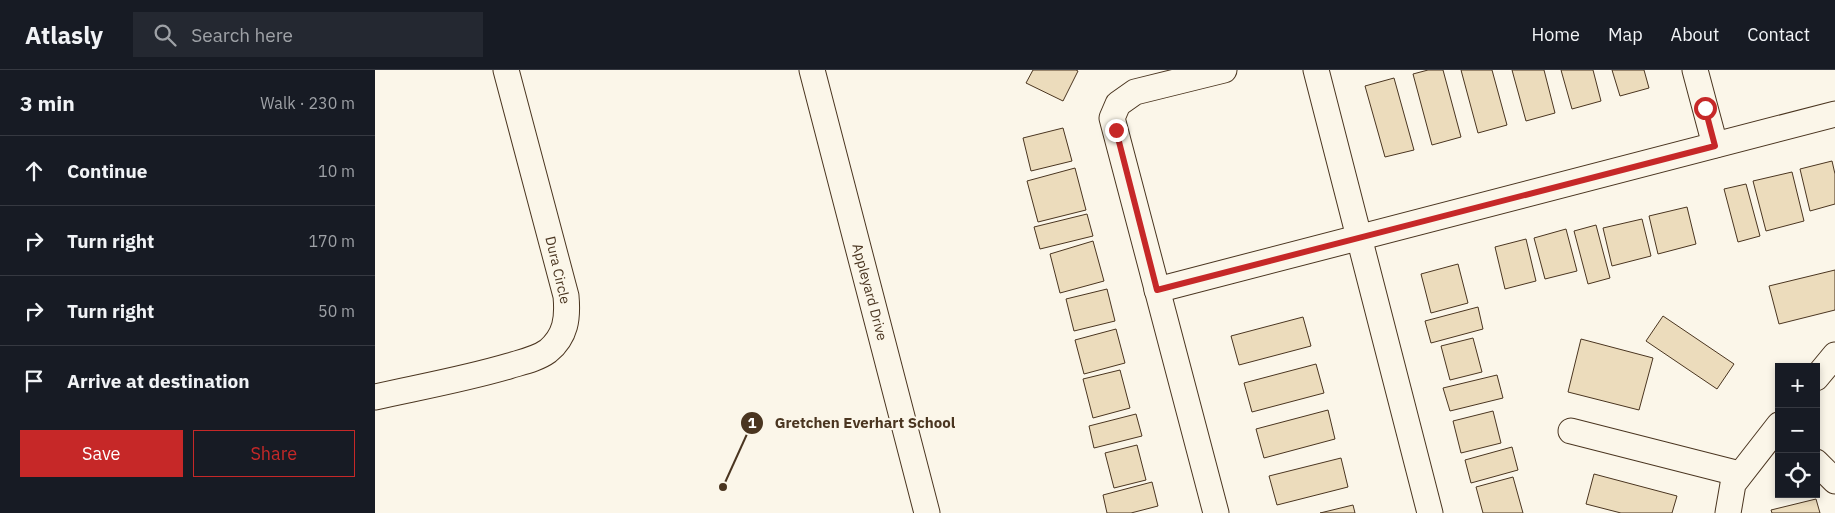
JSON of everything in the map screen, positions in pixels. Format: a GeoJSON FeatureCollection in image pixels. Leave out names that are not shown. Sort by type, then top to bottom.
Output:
{"type":"FeatureCollection","features":[{"type":"Feature","properties":{"kind":"street","name":"Dura Circle"},"geometry":{"type":"LineString","coordinates":[[375,397],[494,370],[535,358],[547,351],[557,340],[565,325],[568,314],[566,296],[506,70]]}},
{"type":"Feature","properties":{"kind":"street","name":"Appleyard Drive"},"geometry":{"type":"LineString","coordinates":[[812,70],[927,513]]}},
{"type":"Feature","properties":{"kind":"street"},"geometry":{"type":"LineString","coordinates":[[1216,513],[1112,118],[1118,104],[1135,92],[1223,70]]}},
{"type":"Feature","properties":{"kind":"street"},"geometry":{"type":"LineString","coordinates":[[1316,70],[1430,513]]}},
{"type":"Feature","properties":{"kind":"street"},"geometry":{"type":"LineString","coordinates":[[1695,70],[1715,146]]}},
{"type":"Feature","properties":{"kind":"street"},"geometry":{"type":"LineString","coordinates":[[1157,290],[1835,114]]}},
{"type":"Feature","properties":{"kind":"street"},"geometry":{"type":"LineString","coordinates":[[1820,373],[1835,355]]}},
{"type":"Feature","properties":{"kind":"street"},"geometry":{"type":"LineString","coordinates":[[1728,513],[1733,484],[1775,430]]}},
{"type":"Feature","properties":{"kind":"street"},"geometry":{"type":"LineString","coordinates":[[1571,431],[1740,474]]}},
{"type":"Feature","properties":{"kind":"street"},"geometry":{"type":"LineString","coordinates":[[1820,466],[1835,481]]}},
{"type":"Feature","properties":{"kind":"building"},"geometry":{"type":"Polygon","coordinates":[[[1033,70],[1078,71],[1063,101],[1026,83],[1033,70]]]}},
{"type":"Feature","properties":{"kind":"building"},"geometry":{"type":"Polygon","coordinates":[[[1428,70],[1443,70],[1461,137],[1432,145],[1413,74],[1428,70]]]}},
{"type":"Feature","properties":{"kind":"building"},"geometry":{"type":"Polygon","coordinates":[[[1461,70],[1492,70],[1507,125],[1478,133],[1461,70]]]}},
{"type":"Feature","properties":{"kind":"building"},"geometry":{"type":"Polygon","coordinates":[[[1512,70],[1544,70],[1555,113],[1526,121],[1512,70]]]}},
{"type":"Feature","properties":{"kind":"building"},"geometry":{"type":"Polygon","coordinates":[[[1561,70],[1593,70],[1601,101],[1572,109],[1561,70]]]}},
{"type":"Feature","properties":{"kind":"building"},"geometry":{"type":"Polygon","coordinates":[[[1612,70],[1644,70],[1649,88],[1620,96],[1612,70]]]}},
{"type":"Feature","properties":{"kind":"building"},"geometry":{"type":"Polygon","coordinates":[[[1394,78],[1414,150],[1385,157],[1365,86],[1394,78]]]}},
{"type":"Feature","properties":{"kind":"building"},"geometry":{"type":"Polygon","coordinates":[[[1063,128],[1072,161],[1031,171],[1023,138],[1063,128]]]}},
{"type":"Feature","properties":{"kind":"building"},"geometry":{"type":"Polygon","coordinates":[[[1832,161],[1835,174],[1835,204],[1810,211],[1800,169],[1832,161]]]}},
{"type":"Feature","properties":{"kind":"building"},"geometry":{"type":"Polygon","coordinates":[[[1075,168],[1086,210],[1038,222],[1027,181],[1075,168]]]}},
{"type":"Feature","properties":{"kind":"building"},"geometry":{"type":"Polygon","coordinates":[[[1792,172],[1804,221],[1766,231],[1753,181],[1792,172]]]}},
{"type":"Feature","properties":{"kind":"building"},"geometry":{"type":"Polygon","coordinates":[[[1746,184],[1760,236],[1738,242],[1724,189],[1746,184]]]}},
{"type":"Feature","properties":{"kind":"building"},"geometry":{"type":"Polygon","coordinates":[[[1687,207],[1696,244],[1658,254],[1649,216],[1687,207]]]}},
{"type":"Feature","properties":{"kind":"building"},"geometry":{"type":"Polygon","coordinates":[[[1087,214],[1093,236],[1040,249],[1034,227],[1087,214]]]}},
{"type":"Feature","properties":{"kind":"building"},"geometry":{"type":"Polygon","coordinates":[[[1642,219],[1651,256],[1612,266],[1603,228],[1642,219]]]}},
{"type":"Feature","properties":{"kind":"building"},"geometry":{"type":"Polygon","coordinates":[[[1596,225],[1610,278],[1588,284],[1574,231],[1596,225]]]}},
{"type":"Feature","properties":{"kind":"building"},"geometry":{"type":"Polygon","coordinates":[[[1566,229],[1577,271],[1545,279],[1534,238],[1566,229]]]}},
{"type":"Feature","properties":{"kind":"building"},"geometry":{"type":"Polygon","coordinates":[[[1526,239],[1536,281],[1505,289],[1495,247],[1526,239]]]}},
{"type":"Feature","properties":{"kind":"building"},"geometry":{"type":"Polygon","coordinates":[[[1093,241],[1104,281],[1060,293],[1050,254],[1093,241]]]}},
{"type":"Feature","properties":{"kind":"building"},"geometry":{"type":"Polygon","coordinates":[[[1458,264],[1468,303],[1431,313],[1421,274],[1458,264]]]}},
{"type":"Feature","properties":{"kind":"building"},"geometry":{"type":"Polygon","coordinates":[[[1835,270],[1835,310],[1779,324],[1769,286],[1835,270]]]}},
{"type":"Feature","properties":{"kind":"building"},"geometry":{"type":"Polygon","coordinates":[[[1107,289],[1115,321],[1074,331],[1066,299],[1107,289]]]}},
{"type":"Feature","properties":{"kind":"building"},"geometry":{"type":"Polygon","coordinates":[[[1478,307],[1483,329],[1431,343],[1425,321],[1478,307]]]}},
{"type":"Feature","properties":{"kind":"building"},"geometry":{"type":"Polygon","coordinates":[[[1663,316],[1734,364],[1717,389],[1646,341],[1663,316]]]}},
{"type":"Feature","properties":{"kind":"building"},"geometry":{"type":"Polygon","coordinates":[[[1303,317],[1311,346],[1239,365],[1231,336],[1303,317]]]}},
{"type":"Feature","properties":{"kind":"building"},"geometry":{"type":"Polygon","coordinates":[[[1116,329],[1125,363],[1084,374],[1075,340],[1116,329]]]}},
{"type":"Feature","properties":{"kind":"building"},"geometry":{"type":"Polygon","coordinates":[[[1473,338],[1482,372],[1450,380],[1441,346],[1473,338]]]}},
{"type":"Feature","properties":{"kind":"building"},"geometry":{"type":"Polygon","coordinates":[[[1581,339],[1653,358],[1639,410],[1568,392],[1581,339]]]}},
{"type":"Feature","properties":{"kind":"building"},"geometry":{"type":"Polygon","coordinates":[[[1316,364],[1324,393],[1252,412],[1244,383],[1316,364]]]}},
{"type":"Feature","properties":{"kind":"building"},"geometry":{"type":"Polygon","coordinates":[[[1120,370],[1130,408],[1093,418],[1083,379],[1120,370]]]}},
{"type":"Feature","properties":{"kind":"building"},"geometry":{"type":"Polygon","coordinates":[[[1497,375],[1503,398],[1450,411],[1443,388],[1497,375]]]}},
{"type":"Feature","properties":{"kind":"building"},"geometry":{"type":"Polygon","coordinates":[[[1328,410],[1335,439],[1264,458],[1256,429],[1328,410]]]}},
{"type":"Feature","properties":{"kind":"building"},"geometry":{"type":"Polygon","coordinates":[[[1493,411],[1501,443],[1461,453],[1453,421],[1493,411]]]}},
{"type":"Feature","properties":{"kind":"building"},"geometry":{"type":"Polygon","coordinates":[[[1136,414],[1142,436],[1094,448],[1089,426],[1136,414]]]}},
{"type":"Feature","properties":{"kind":"building"},"geometry":{"type":"Polygon","coordinates":[[[1137,445],[1146,480],[1114,488],[1105,453],[1137,445]]]}},
{"type":"Feature","properties":{"kind":"building"},"geometry":{"type":"Polygon","coordinates":[[[1512,447],[1518,470],[1471,483],[1465,460],[1512,447]]]}},
{"type":"Feature","properties":{"kind":"building"},"geometry":{"type":"Polygon","coordinates":[[[1341,458],[1348,487],[1277,505],[1269,476],[1341,458]]]}},
{"type":"Feature","properties":{"kind":"building"},"geometry":{"type":"Polygon","coordinates":[[[1594,474],[1677,496],[1672,513],[1621,513],[1586,504],[1594,474]]]}},
{"type":"Feature","properties":{"kind":"building"},"geometry":{"type":"Polygon","coordinates":[[[1513,477],[1523,513],[1483,513],[1476,487],[1513,477]]]}},
{"type":"Feature","properties":{"kind":"building"},"geometry":{"type":"Polygon","coordinates":[[[1152,482],[1158,506],[1131,513],[1107,513],[1103,495],[1152,482]]]}},
{"type":"Feature","properties":{"kind":"building"},"geometry":{"type":"Polygon","coordinates":[[[1816,499],[1820,513],[1772,513],[1771,510],[1816,499]]]}},
{"type":"Feature","properties":{"kind":"building"},"geometry":{"type":"Polygon","coordinates":[[[1353,505],[1355,513],[1320,513],[1353,505]]]}},
{"type":"Feature","properties":{"kind":"place","name":"Gretchen Everhart School"},"geometry":{"type":"Point","coordinates":[723,487]}},
{"type":"Feature","properties":{"kind":"route"},"geometry":{"type":"LineString","coordinates":[[1116,130],[1157,290],[1715,146],[1705,108]]}}]}
